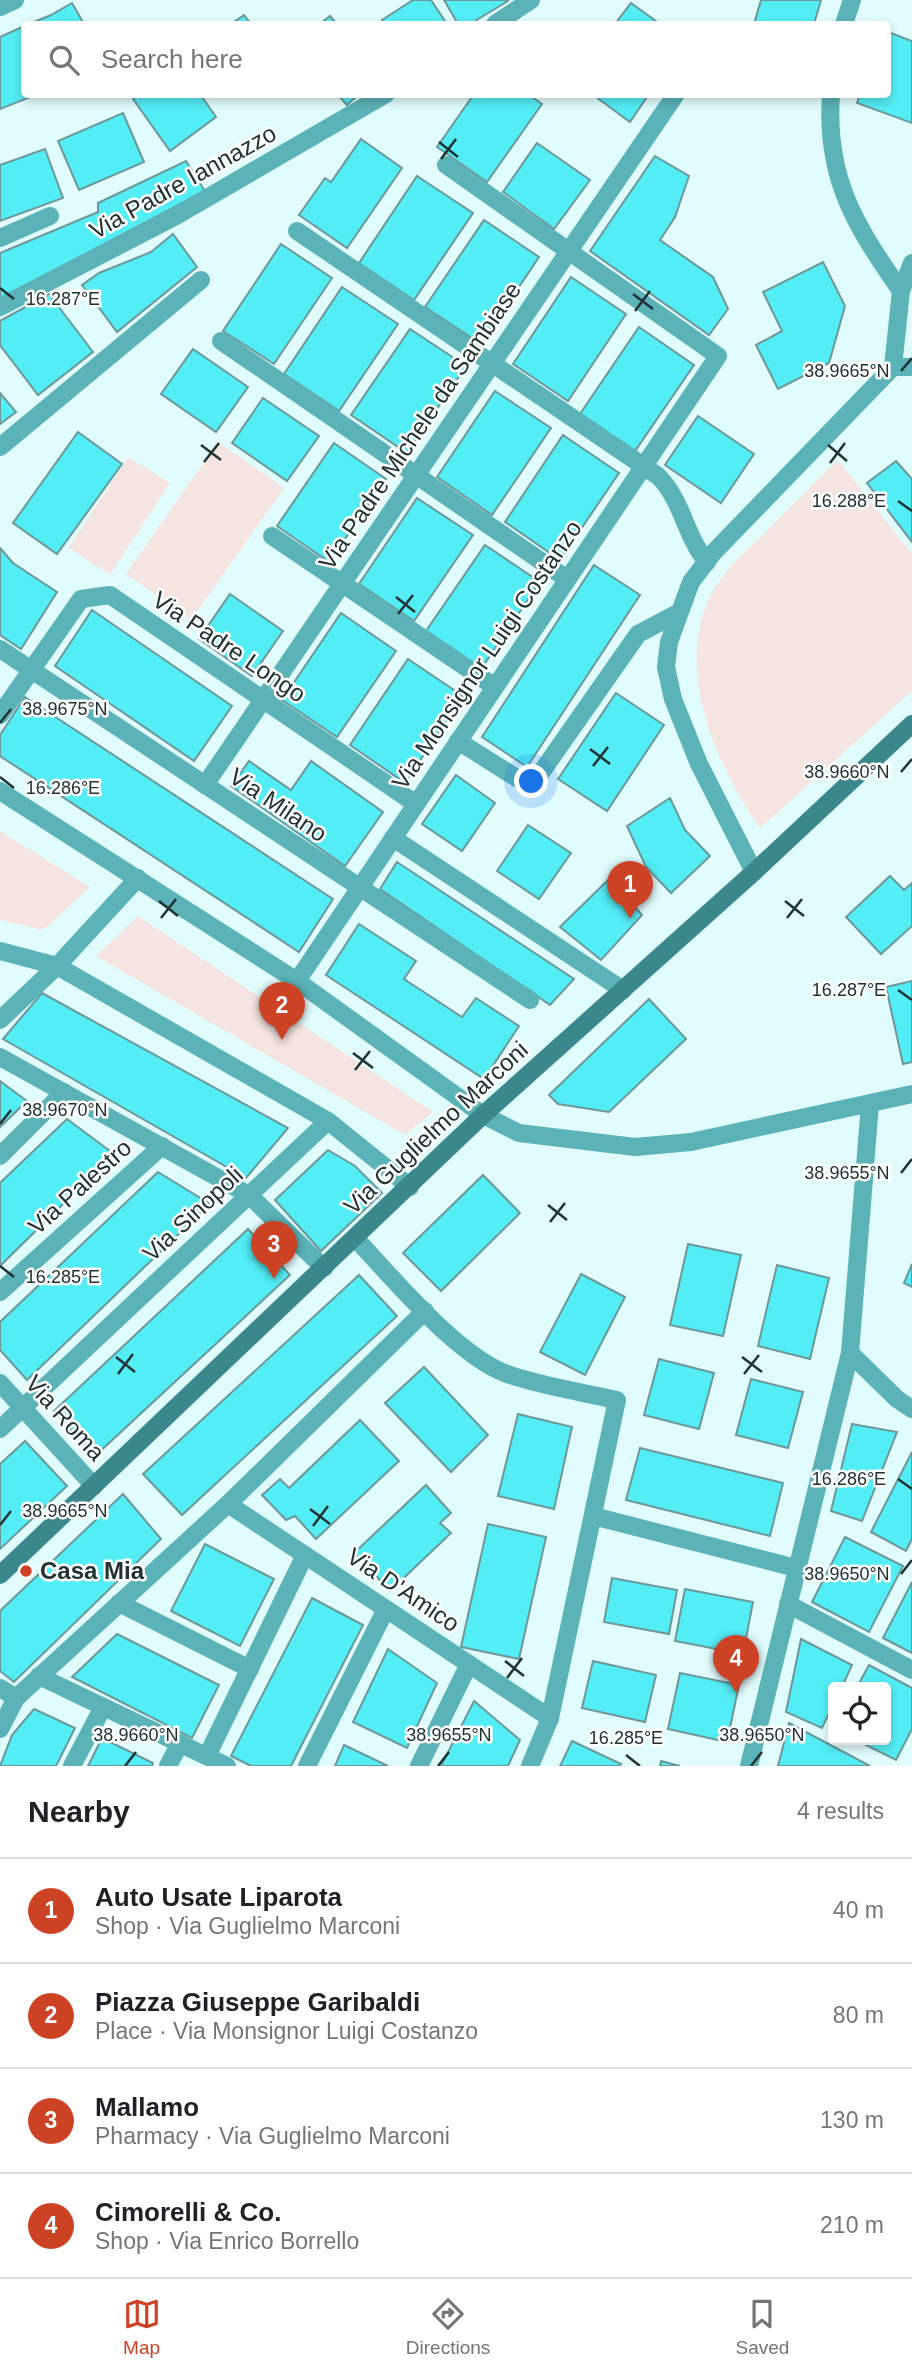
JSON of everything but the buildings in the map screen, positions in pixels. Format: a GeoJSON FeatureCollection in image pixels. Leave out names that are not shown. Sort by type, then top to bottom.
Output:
{"type":"FeatureCollection","features":[{"type":"Feature","properties":{"kind":"main road","name":"Via Guglielmo Marconi"},"geometry":{"type":"LineString","coordinates":[[0,1574],[483,1115],[754,872],[912,724]]}},
{"type":"Feature","properties":{"kind":"street"},"geometry":{"type":"LineString","coordinates":[[0,7],[15,0]]}},
{"type":"Feature","properties":{"kind":"street"},"geometry":{"type":"LineString","coordinates":[[500,21],[531,0]]}},
{"type":"Feature","properties":{"kind":"street"},"geometry":{"type":"LineString","coordinates":[[845,21],[852,0]]}},
{"type":"Feature","properties":{"kind":"street","name":"Via Padre Iannazzo"},"geometry":{"type":"LineString","coordinates":[[0,307],[176,216],[379,98]]}},
{"type":"Feature","properties":{"kind":"street","name":"Via Padre Michele da Sambiase"},"geometry":{"type":"LineString","coordinates":[[205,785],[673,98]]}},
{"type":"Feature","properties":{"kind":"street"},"geometry":{"type":"LineString","coordinates":[[831,98],[829,122],[832,160],[843,196],[861,233],[901,291]]}},
{"type":"Feature","properties":{"kind":"street"},"geometry":{"type":"LineString","coordinates":[[446,165],[569,251]]}},
{"type":"Feature","properties":{"kind":"street"},"geometry":{"type":"LineString","coordinates":[[0,238],[50,216]]}},
{"type":"Feature","properties":{"kind":"street"},"geometry":{"type":"LineString","coordinates":[[297,231],[663,482],[678,501],[695,544],[706,562]]}},
{"type":"Feature","properties":{"kind":"street","name":"Via Monsignor Luigi Costanzo"},"geometry":{"type":"LineString","coordinates":[[297,981],[718,356],[569,251]]}},
{"type":"Feature","properties":{"kind":"street"},"geometry":{"type":"LineString","coordinates":[[754,872],[699,764],[673,699],[666,667],[678,613],[691,582],[706,562],[893,367],[901,291],[912,263]]}},
{"type":"Feature","properties":{"kind":"street"},"geometry":{"type":"LineString","coordinates":[[0,447],[201,280]]}},
{"type":"Feature","properties":{"kind":"street"},"geometry":{"type":"LineString","coordinates":[[221,341],[567,579]]}},
{"type":"Feature","properties":{"kind":"street"},"geometry":{"type":"LineString","coordinates":[[893,367],[912,367]]}},
{"type":"Feature","properties":{"kind":"street"},"geometry":{"type":"LineString","coordinates":[[272,536],[495,687]]}},
{"type":"Feature","properties":{"kind":"street","name":"Via Padre Longo"},"geometry":{"type":"LineString","coordinates":[[0,715],[81,599],[110,595],[416,804]]}},
{"type":"Feature","properties":{"kind":"street"},"geometry":{"type":"LineString","coordinates":[[458,741],[531,787],[638,634],[678,613]]}},
{"type":"Feature","properties":{"kind":"street","name":"Via Milano"},"geometry":{"type":"LineString","coordinates":[[0,649],[530,1000]]}},
{"type":"Feature","properties":{"kind":"street"},"geometry":{"type":"LineString","coordinates":[[0,791],[297,981],[483,1115],[519,1133],[635,1147],[691,1142],[912,1094]]}},
{"type":"Feature","properties":{"kind":"street"},"geometry":{"type":"LineString","coordinates":[[393,838],[623,990]]}},
{"type":"Feature","properties":{"kind":"street"},"geometry":{"type":"LineString","coordinates":[[0,1020],[57,966],[138,878]]}},
{"type":"Feature","properties":{"kind":"street"},"geometry":{"type":"LineString","coordinates":[[0,951],[57,966],[328,1121],[410,1186]]}},
{"type":"Feature","properties":{"kind":"street"},"geometry":{"type":"LineString","coordinates":[[0,1057],[249,1195],[324,1268]]}},
{"type":"Feature","properties":{"kind":"street"},"geometry":{"type":"LineString","coordinates":[[0,1156],[64,1092]]}},
{"type":"Feature","properties":{"kind":"street"},"geometry":{"type":"LineString","coordinates":[[748,1766],[850,1353],[870,1104]]}},
{"type":"Feature","properties":{"kind":"street","name":"Via Sinopoli"},"geometry":{"type":"LineString","coordinates":[[0,1429],[328,1121]]}},
{"type":"Feature","properties":{"kind":"street","name":"Via Palestro"},"geometry":{"type":"LineString","coordinates":[[0,1292],[162,1146]]}},
{"type":"Feature","properties":{"kind":"street"},"geometry":{"type":"LineString","coordinates":[[355,1238],[425,1311],[477,1357],[506,1373],[617,1400],[550,1718],[530,1766]]}},
{"type":"Feature","properties":{"kind":"street"},"geometry":{"type":"LineString","coordinates":[[0,1729],[16,1698],[228,1504],[425,1311]]}},
{"type":"Feature","properties":{"kind":"street"},"geometry":{"type":"LineString","coordinates":[[850,1353],[897,1399],[912,1409]]}},
{"type":"Feature","properties":{"kind":"street","name":"Via Roma"},"geometry":{"type":"LineString","coordinates":[[0,1383],[94,1486]]}},
{"type":"Feature","properties":{"kind":"street","name":"Via D'Amico"},"geometry":{"type":"LineString","coordinates":[[228,1504],[550,1718]]}},
{"type":"Feature","properties":{"kind":"street"},"geometry":{"type":"LineString","coordinates":[[593,1516],[796,1568]]}},
{"type":"Feature","properties":{"kind":"street"},"geometry":{"type":"LineString","coordinates":[[207,1756],[305,1555]]}},
{"type":"Feature","properties":{"kind":"street"},"geometry":{"type":"LineString","coordinates":[[119,1603],[250,1669]]}},
{"type":"Feature","properties":{"kind":"street"},"geometry":{"type":"LineString","coordinates":[[788,1604],[912,1670]]}},
{"type":"Feature","properties":{"kind":"street"},"geometry":{"type":"LineString","coordinates":[[307,1766],[386,1609]]}},
{"type":"Feature","properties":{"kind":"street"},"geometry":{"type":"LineString","coordinates":[[419,1766],[469,1664]]}},
{"type":"Feature","properties":{"kind":"street"},"geometry":{"type":"LineString","coordinates":[[40,1676],[227,1766]]}},
{"type":"Feature","properties":{"kind":"street"},"geometry":{"type":"LineString","coordinates":[[0,1688],[16,1698]]}},
{"type":"Feature","properties":{"kind":"street"},"geometry":{"type":"LineString","coordinates":[[72,1766],[103,1707]]}},
{"type":"Feature","properties":{"kind":"street"},"geometry":{"type":"LineString","coordinates":[[168,1766],[180,1743]]}},
{"type":"Feature","properties":{"kind":"shaded area"},"geometry":{"type":"Polygon","coordinates":[[[218,442],[284,488],[191,620],[126,574],[218,442]]]}},
{"type":"Feature","properties":{"kind":"shaded area"},"geometry":{"type":"Polygon","coordinates":[[[128,457],[170,483],[110,575],[69,548],[128,457]]]}},
{"type":"Feature","properties":{"kind":"shaded area"},"geometry":{"type":"Polygon","coordinates":[[[838,460],[912,554],[912,691],[760,828],[728,775],[704,715],[698,684],[697,653],[701,622],[712,592],[728,570],[838,460]]]}},
{"type":"Feature","properties":{"kind":"shaded area"},"geometry":{"type":"Polygon","coordinates":[[[0,831],[90,887],[43,930],[0,920],[0,831]]]}},
{"type":"Feature","properties":{"kind":"shaded area"},"geometry":{"type":"Polygon","coordinates":[[[138,916],[433,1112],[405,1135],[96,956],[138,916]]]}},
{"type":"Feature","properties":{"kind":"place","name":"Auto Usate Liparota"},"geometry":{"type":"Point","coordinates":[630,919]}},
{"type":"Feature","properties":{"kind":"place","name":"Piazza Giuseppe Garibaldi"},"geometry":{"type":"Point","coordinates":[282,1040]}},
{"type":"Feature","properties":{"kind":"place","name":"Mallamo"},"geometry":{"type":"Point","coordinates":[274,1279]}},
{"type":"Feature","properties":{"kind":"place","name":"Casa Mia"},"geometry":{"type":"Point","coordinates":[26,1571]}},
{"type":"Feature","properties":{"kind":"place","name":"Cimorelli & Co."},"geometry":{"type":"Point","coordinates":[736,1693]}}]}
